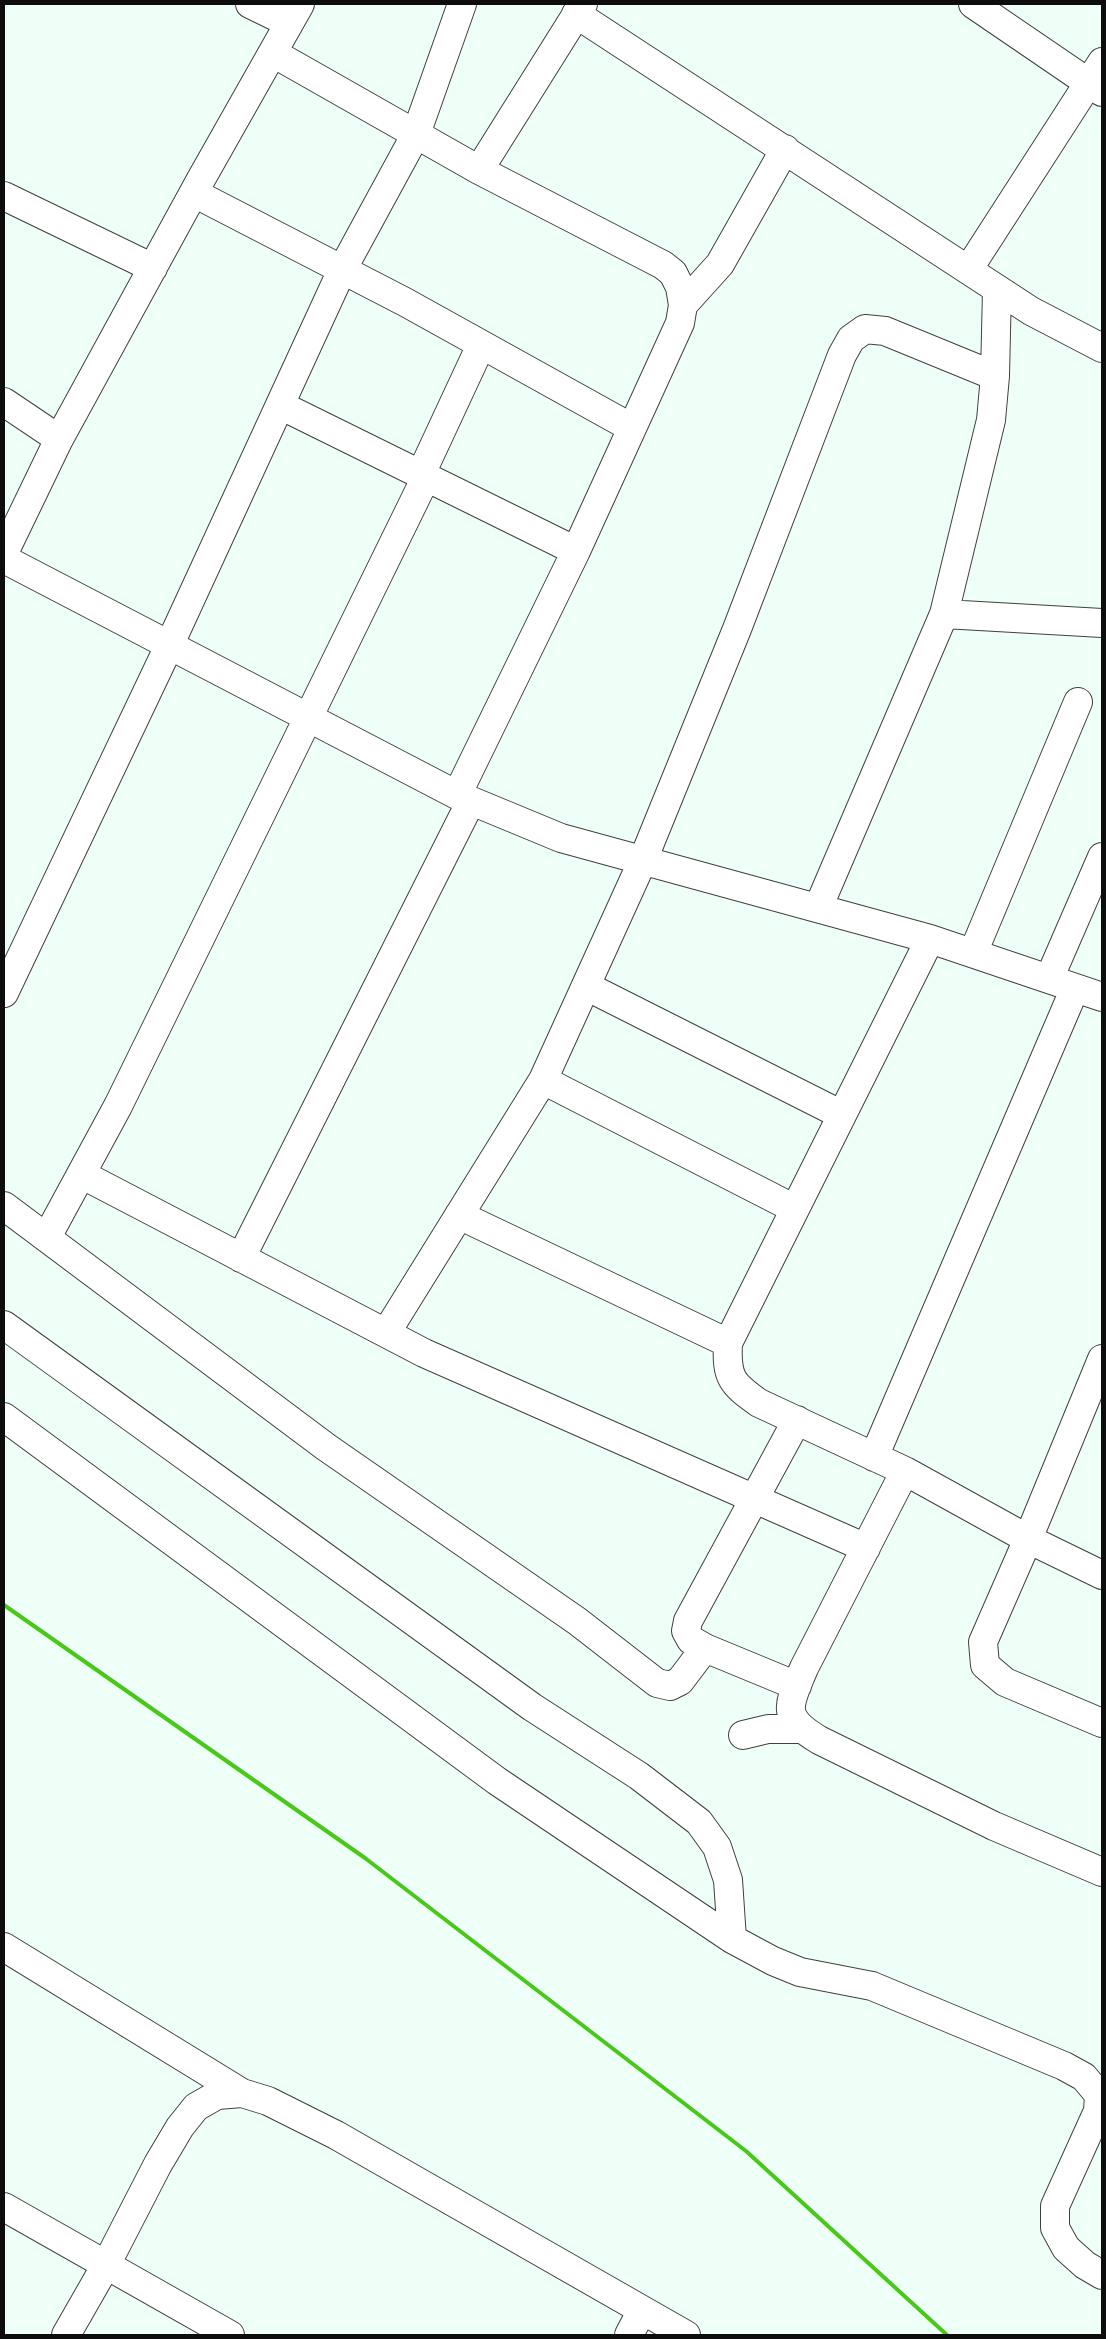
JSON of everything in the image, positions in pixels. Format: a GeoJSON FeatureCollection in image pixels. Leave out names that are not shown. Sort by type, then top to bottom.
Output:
{"type":"FeatureCollection","features":[{"type":"Feature","properties":{"kind":"street"},"geometry":{"type":"LineString","coordinates":[[4,553],[59,439],[295,14],[250,4]]}},
{"type":"Feature","properties":{"kind":"street"},"geometry":{"type":"LineString","coordinates":[[4,993],[170,646],[342,270],[416,134],[462,4]]}},
{"type":"Feature","properties":{"kind":"street"},"geometry":{"type":"LineString","coordinates":[[968,270],[1098,79],[972,4]]}},
{"type":"Feature","properties":{"kind":"street"},"geometry":{"type":"LineString","coordinates":[[479,170],[580,9],[785,149],[1031,311],[1102,348]]}},
{"type":"Feature","properties":{"kind":"street"},"geometry":{"type":"LineString","coordinates":[[241,1258],[464,798],[680,323],[683,305],[680,287],[673,274],[663,265],[479,170],[273,53]]}},
{"type":"Feature","properties":{"kind":"street"},"geometry":{"type":"LineString","coordinates":[[683,305],[720,264],[785,149]]}},
{"type":"Feature","properties":{"kind":"street"},"geometry":{"type":"LineString","coordinates":[[194,193],[405,302],[632,428]]}},
{"type":"Feature","properties":{"kind":"street"},"geometry":{"type":"LineString","coordinates":[[4,196],[153,268]]}},
{"type":"Feature","properties":{"kind":"street"},"geometry":{"type":"LineString","coordinates":[[818,908],[944,614],[991,420],[995,376],[998,289]]}},
{"type":"Feature","properties":{"kind":"street"},"geometry":{"type":"LineString","coordinates":[[386,1333],[543,1080],[643,860],[737,629],[842,355],[850,339],[865,329],[884,331],[995,376]]}},
{"type":"Feature","properties":{"kind":"street"},"geometry":{"type":"LineString","coordinates":[[47,1238],[118,1106],[307,718],[423,475],[481,345]]}},
{"type":"Feature","properties":{"kind":"street"},"geometry":{"type":"LineString","coordinates":[[4,402],[59,439]]}},
{"type":"Feature","properties":{"kind":"street"},"geometry":{"type":"LineString","coordinates":[[280,405],[576,551]]}},
{"type":"Feature","properties":{"kind":"street"},"geometry":{"type":"LineString","coordinates":[[4,559],[464,798],[560,838],[930,940],[1102,997]]}},
{"type":"Feature","properties":{"kind":"street"},"geometry":{"type":"LineString","coordinates":[[944,614],[1102,623]]}},
{"type":"Feature","properties":{"kind":"street"},"geometry":{"type":"LineString","coordinates":[[973,953],[1078,702]]}},
{"type":"Feature","properties":{"kind":"street"},"geometry":{"type":"LineString","coordinates":[[1049,979],[1102,857]]}},
{"type":"Feature","properties":{"kind":"street"},"geometry":{"type":"LineString","coordinates":[[930,940],[728,1343],[726,1367],[738,1388],[759,1403],[905,1471],[1028,1539],[1102,1575]]}},
{"type":"Feature","properties":{"kind":"street"},"geometry":{"type":"LineString","coordinates":[[586,986],[842,1115]]}},
{"type":"Feature","properties":{"kind":"street"},"geometry":{"type":"LineString","coordinates":[[874,1457],[1075,988]]}},
{"type":"Feature","properties":{"kind":"street"},"geometry":{"type":"LineString","coordinates":[[543,1080],[795,1209]]}},
{"type":"Feature","properties":{"kind":"street"},"geometry":{"type":"LineString","coordinates":[[81,1174],[424,1353],[866,1548]]}},
{"type":"Feature","properties":{"kind":"street"},"geometry":{"type":"LineString","coordinates":[[4,1206],[326,1447],[577,1621],[657,1683],[670,1686],[680,1681],[706,1648]]}},
{"type":"Feature","properties":{"kind":"street"},"geometry":{"type":"LineString","coordinates":[[459,1214],[728,1343]]}},
{"type":"Feature","properties":{"kind":"street"},"geometry":{"type":"LineString","coordinates":[[4,1325],[532,1707],[639,1776],[699,1822],[717,1847],[728,1880],[732,1939]]}},
{"type":"Feature","properties":{"kind":"street"},"geometry":{"type":"LineString","coordinates":[[1102,1359],[1028,1539],[983,1642],[985,1664],[1005,1682],[1102,1723]]}},
{"type":"Feature","properties":{"kind":"street"},"geometry":{"type":"LineString","coordinates":[[4,1417],[496,1781],[732,1939],[773,1961],[800,1972],[872,1986],[1037,2055],[1084,2077],[1100,2090],[1098,2111],[1055,2206],[1055,2228],[1066,2248],[1102,2275]]}},
{"type":"Feature","properties":{"kind":"street"},"geometry":{"type":"LineString","coordinates":[[797,1420],[688,1621],[686,1632],[691,1640],[706,1648],[797,1686]]}},
{"type":"Feature","properties":{"kind":"street"},"geometry":{"type":"LineString","coordinates":[[905,1471],[790,1701],[792,1718],[802,1729],[819,1740],[994,1826],[1102,1872]]}},
{"type":"Feature","properties":{"kind":"street"},"geometry":{"type":"LineString","coordinates":[[743,1735],[768,1728],[802,1729]]}},
{"type":"Feature","properties":{"kind":"street"},"geometry":{"type":"LineString","coordinates":[[4,1947],[242,2092],[268,2101],[336,2135],[686,2335]]}},
{"type":"Feature","properties":{"kind":"street"},"geometry":{"type":"LineString","coordinates":[[66,2335],[106,2265],[158,2164],[180,2127],[196,2107],[217,2095],[242,2092]]}},
{"type":"Feature","properties":{"kind":"street"},"geometry":{"type":"LineString","coordinates":[[4,2207],[230,2335]]}},
{"type":"Feature","properties":{"kind":"street"},"geometry":{"type":"LineString","coordinates":[[628,2335],[642,2310]]}},
{"type":"Feature","properties":{"kind":"railway"},"geometry":{"type":"LineString","coordinates":[[4,1605],[365,1858],[746,2151],[947,2335]]}}]}
